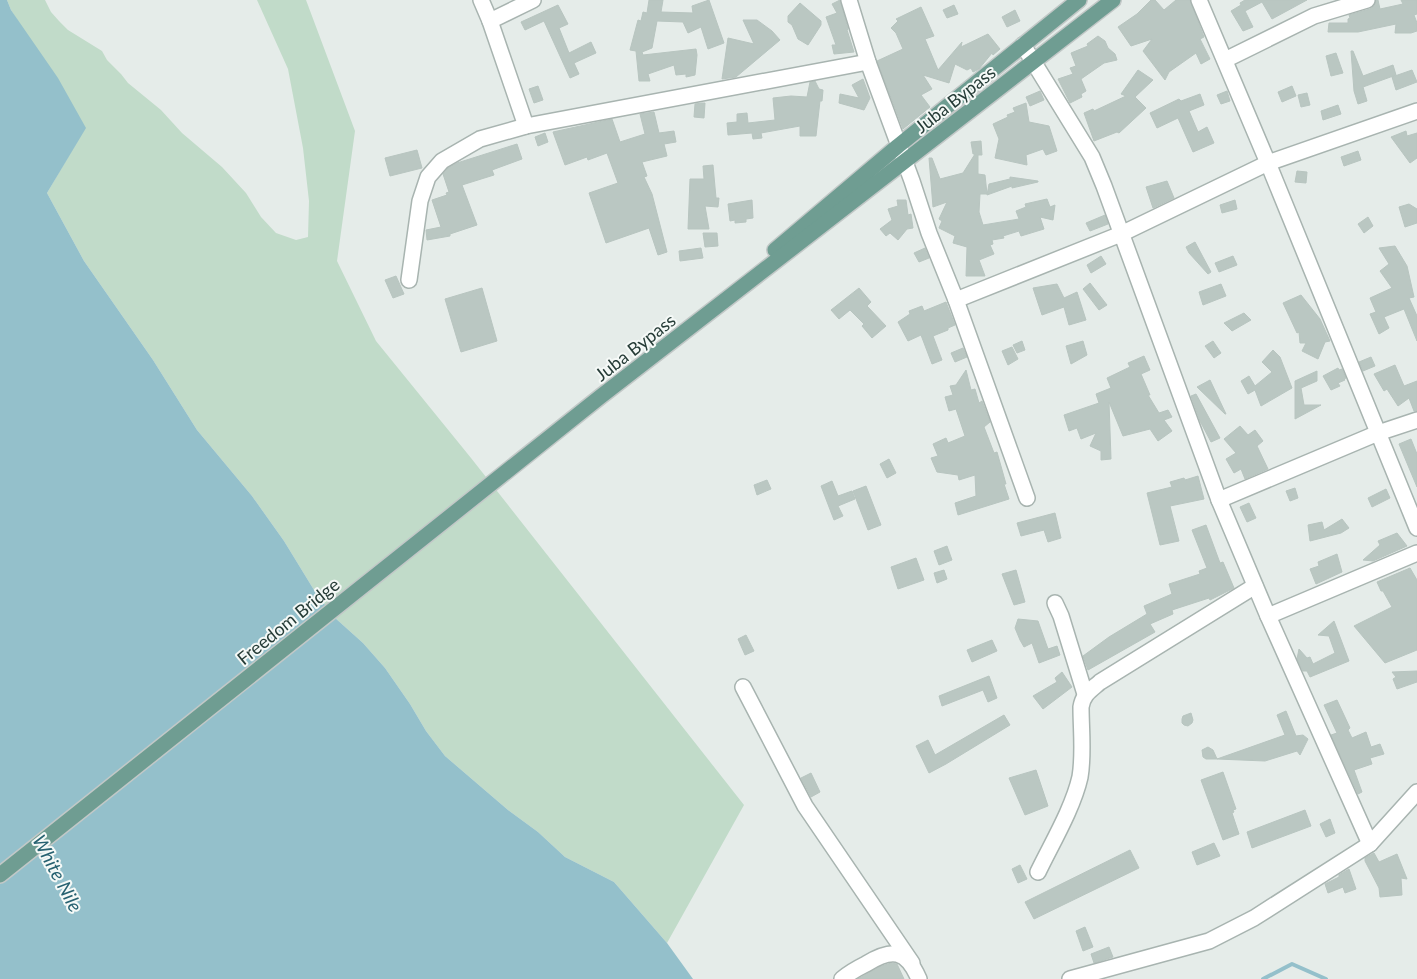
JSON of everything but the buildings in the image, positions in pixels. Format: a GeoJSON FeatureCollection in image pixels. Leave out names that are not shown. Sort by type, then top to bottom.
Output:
{"type":"FeatureCollection","features":[{"type":"Feature","properties":{"kind":"main road","name":"Juba Bypass"},"geometry":{"type":"LineString","coordinates":[[600,397],[898,146],[1079,0]]}},
{"type":"Feature","properties":{"kind":"main road","name":"Juba Bypass"},"geometry":{"type":"LineString","coordinates":[[600,397],[1113,0]]}},
{"type":"Feature","properties":{"kind":"main road","name":"Freedom Bridge"},"geometry":{"type":"LineString","coordinates":[[0,875],[600,397]]}},
{"type":"Feature","properties":{"kind":"street"},"geometry":{"type":"LineString","coordinates":[[481,0],[526,126]]}},
{"type":"Feature","properties":{"kind":"street"},"geometry":{"type":"LineString","coordinates":[[490,21],[533,0]]}},
{"type":"Feature","properties":{"kind":"street"},"geometry":{"type":"LineString","coordinates":[[848,0],[929,233],[956,300],[1027,498]]}},
{"type":"Feature","properties":{"kind":"street"},"geometry":{"type":"LineString","coordinates":[[1199,0],[1268,163],[1417,528]]}},
{"type":"Feature","properties":{"kind":"street"},"geometry":{"type":"LineString","coordinates":[[1225,60],[1314,16],[1367,0]]}},
{"type":"Feature","properties":{"kind":"street"},"geometry":{"type":"LineString","coordinates":[[1023,45],[1092,157],[1116,215],[1121,234],[1219,500],[1268,616],[1370,844]]}},
{"type":"Feature","properties":{"kind":"street"},"geometry":{"type":"LineString","coordinates":[[409,280],[420,202],[428,177],[442,161],[480,139],[526,126],[868,62]]}},
{"type":"Feature","properties":{"kind":"street"},"geometry":{"type":"LineString","coordinates":[[956,300],[1121,234],[1268,163],[1417,111]]}},
{"type":"Feature","properties":{"kind":"street"},"geometry":{"type":"LineString","coordinates":[[1219,500],[1378,433],[1417,420]]}},
{"type":"Feature","properties":{"kind":"street"},"geometry":{"type":"LineString","coordinates":[[1268,616],[1417,553]]}},
{"type":"Feature","properties":{"kind":"street"},"geometry":{"type":"LineString","coordinates":[[1038,872],[1073,801],[1080,776],[1082,757],[1081,707],[1085,694],[1100,682],[1255,586]]}},
{"type":"Feature","properties":{"kind":"street"},"geometry":{"type":"LineString","coordinates":[[1055,603],[1061,616],[1085,694]]}},
{"type":"Feature","properties":{"kind":"street"},"geometry":{"type":"LineString","coordinates":[[743,687],[805,806],[912,963],[919,979]]}},
{"type":"Feature","properties":{"kind":"street"},"geometry":{"type":"LineString","coordinates":[[1070,979],[1210,941],[1254,918],[1370,844],[1417,792]]}},
{"type":"Feature","properties":{"kind":"street"},"geometry":{"type":"LineString","coordinates":[[842,979],[878,956],[894,953],[903,956],[912,963]]}},
{"type":"Feature","properties":{"kind":"green space"},"geometry":{"type":"Polygon","coordinates":[[[7,0],[45,0],[51,12],[68,30],[102,51],[107,60],[128,83],[161,110],[182,133],[222,167],[246,193],[261,217],[276,233],[296,240],[308,237],[309,201],[303,148],[288,69],[257,0],[306,0],[355,131],[337,261],[376,341],[471,458],[744,805],[667,943],[614,882],[565,857],[538,832],[508,810],[445,756],[426,731],[385,668],[363,643],[334,617],[252,496],[197,430],[153,360],[84,261],[47,193],[85,128],[11,10],[7,0]]]}},
{"type":"Feature","properties":{"kind":"water","name":"White Nile"},"geometry":{"type":"Polygon","coordinates":[[[0,0],[7,0],[11,10],[58,78],[86,128],[47,193],[84,261],[153,360],[197,430],[252,496],[334,617],[363,643],[385,668],[426,731],[445,756],[508,810],[538,832],[565,857],[614,882],[667,943],[693,979],[0,979],[0,0]]]}},
{"type":"Feature","properties":{"kind":"waterway"},"geometry":{"type":"LineString","coordinates":[[1263,979],[1292,964],[1326,979]]}}]}
